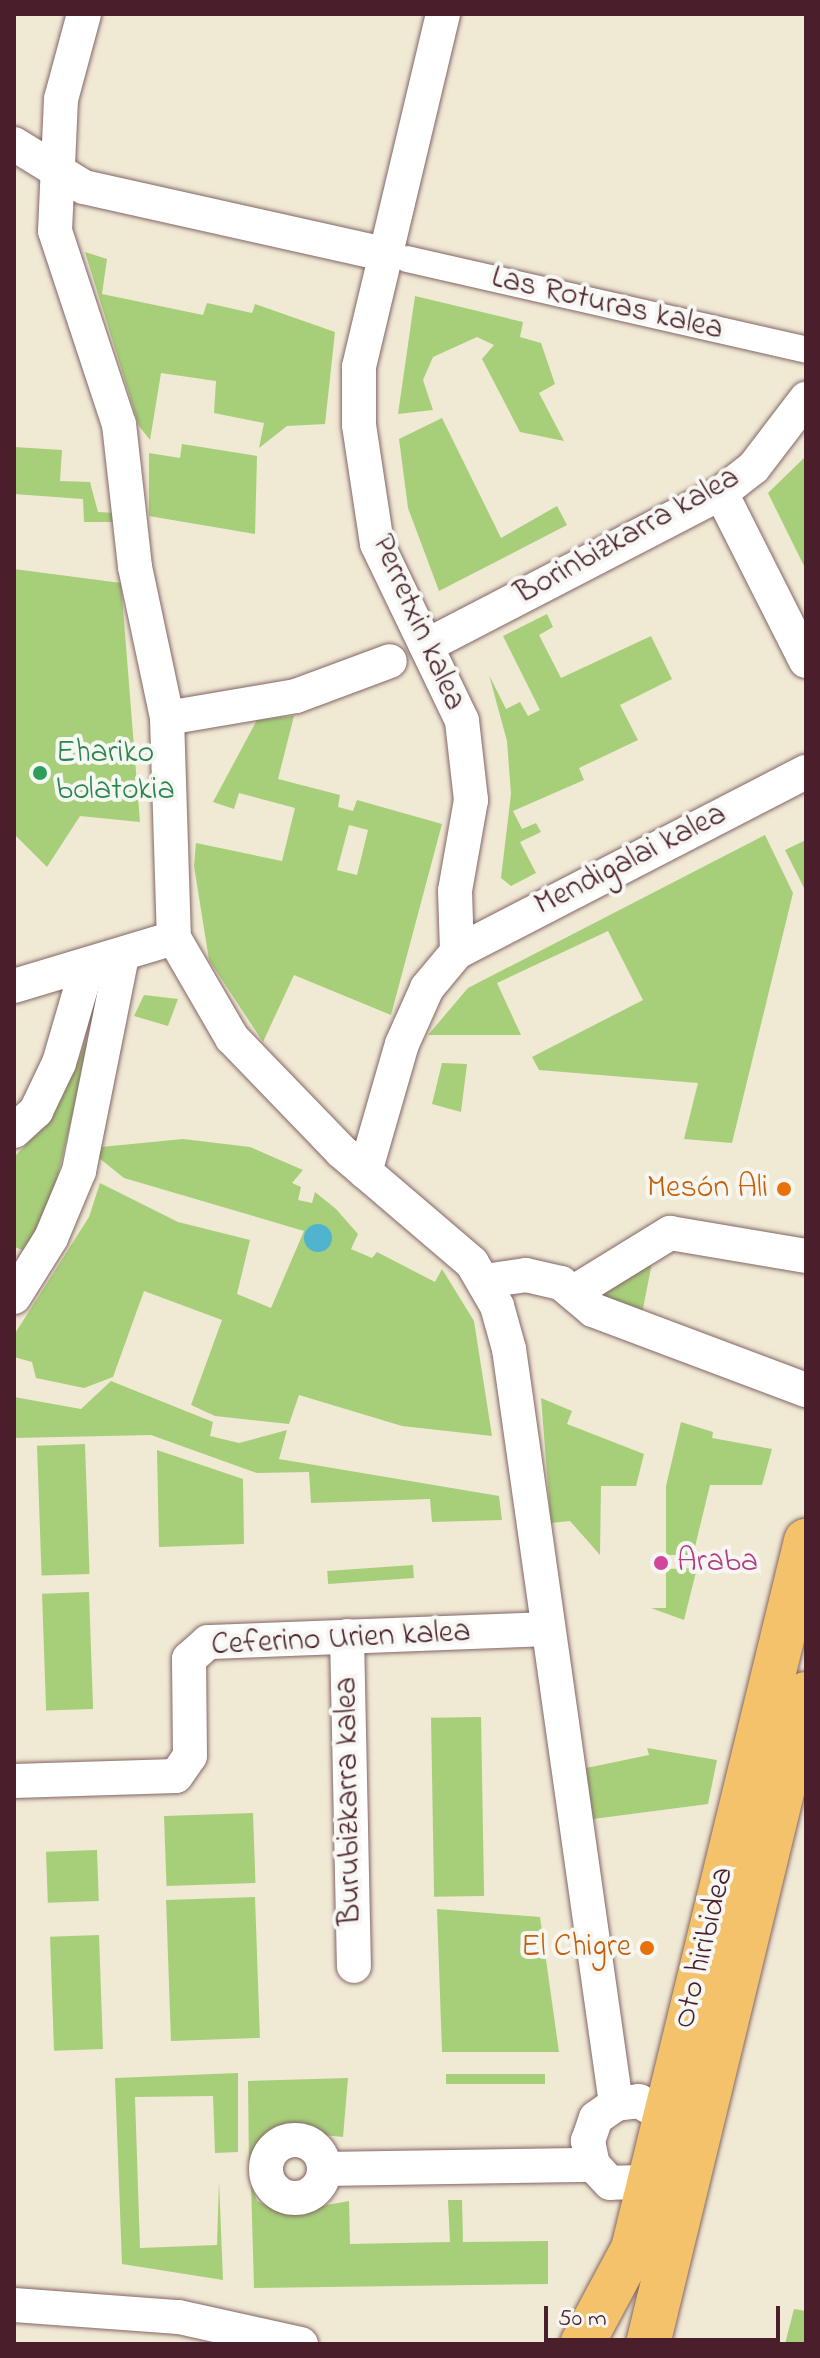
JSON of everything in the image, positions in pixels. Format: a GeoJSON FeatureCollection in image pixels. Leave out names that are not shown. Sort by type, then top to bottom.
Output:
{"type":"FeatureCollection","features":[{"type":"Feature","properties":{"kind":"main road","name":"Oto hiribidea"},"geometry":{"type":"LineString","coordinates":[[582,2344],[621,2281],[649,2182],[806,1541]]}},
{"type":"Feature","properties":{"kind":"main road","name":"Oto hiribidea"},"geometry":{"type":"LineString","coordinates":[[648,2344],[806,1694]]}},
{"type":"Feature","properties":{"kind":"street"},"geometry":{"type":"LineString","coordinates":[[84,14],[61,99],[54,168],[55,231],[119,424],[135,567],[167,718],[174,938],[232,1038],[365,1172],[456,1247],[485,1281],[509,1349],[545,1629],[616,2104]]}},
{"type":"Feature","properties":{"kind":"street","name":"Perretxin kalea"},"geometry":{"type":"LineString","coordinates":[[443,14],[396,256],[359,367],[363,484],[377,544],[462,721],[471,800],[453,924],[457,952]]}},
{"type":"Feature","properties":{"kind":"street","name":"Las Roturas kalea"},"geometry":{"type":"LineString","coordinates":[[14,144],[84,187],[806,350]]}},
{"type":"Feature","properties":{"kind":"street","name":"Borinbizkarra kalea"},"geometry":{"type":"LineString","coordinates":[[426,646],[721,493],[754,467],[806,399]]}},
{"type":"Feature","properties":{"kind":"street"},"geometry":{"type":"LineString","coordinates":[[721,493],[806,661]]}},
{"type":"Feature","properties":{"kind":"street"},"geometry":{"type":"LineString","coordinates":[[167,718],[296,696],[390,661]]}},
{"type":"Feature","properties":{"kind":"street","name":"Mendigalai kalea"},"geometry":{"type":"LineString","coordinates":[[457,952],[806,772]]}},
{"type":"Feature","properties":{"kind":"street"},"geometry":{"type":"LineString","coordinates":[[14,986],[87,967],[174,938]]}},
{"type":"Feature","properties":{"kind":"street"},"geometry":{"type":"LineString","coordinates":[[365,1172],[402,1044],[427,988],[457,952]]}},
{"type":"Feature","properties":{"kind":"street"},"geometry":{"type":"LineString","coordinates":[[14,1297],[51,1238],[79,1171],[122,956]]}},
{"type":"Feature","properties":{"kind":"street"},"geometry":{"type":"LineString","coordinates":[[14,1131],[36,1111],[59,1063],[87,967]]}},
{"type":"Feature","properties":{"kind":"street"},"geometry":{"type":"LineString","coordinates":[[574,1292],[670,1233],[806,1256]]}},
{"type":"Feature","properties":{"kind":"street"},"geometry":{"type":"LineString","coordinates":[[485,1281],[526,1275],[574,1292],[593,1310],[806,1390]]}},
{"type":"Feature","properties":{"kind":"street","name":"Ceferino Urien kalea"},"geometry":{"type":"LineString","coordinates":[[14,1781],[176,1776],[190,1756],[192,1651],[208,1642],[545,1629]]}},
{"type":"Feature","properties":{"kind":"street","name":"Burubizkarra kalea"},"geometry":{"type":"LineString","coordinates":[[347,1636],[354,1966]]}},
{"type":"Feature","properties":{"kind":"street"},"geometry":{"type":"LineString","coordinates":[[639,2101],[665,2116],[694,2155],[649,2182],[610,2183],[593,2165],[588,2141],[596,2118],[616,2104],[639,2101]]}},
{"type":"Feature","properties":{"kind":"street"},"geometry":{"type":"LineString","coordinates":[[324,2169],[593,2165]]}},
{"type":"Feature","properties":{"kind":"street"},"geometry":{"type":"LineString","coordinates":[[14,2305],[179,2317],[301,2344]]}},
{"type":"Feature","properties":{"kind":"green space"},"geometry":{"type":"Polygon","coordinates":[[[85,252],[107,259],[102,294],[203,315],[207,303],[252,313],[255,304],[335,332],[325,424],[287,426],[259,448],[264,423],[214,413],[216,381],[161,373],[150,440],[139,426],[85,252]]]}},
{"type":"Feature","properties":{"kind":"green space"},"geometry":{"type":"Polygon","coordinates":[[[415,296],[523,322],[520,337],[541,343],[555,384],[539,393],[564,441],[520,432],[482,359],[494,345],[477,337],[433,357],[423,380],[433,410],[398,414],[415,296]]]}},
{"type":"Feature","properties":{"kind":"green space"},"geometry":{"type":"Polygon","coordinates":[[[442,418],[501,538],[557,506],[567,525],[439,591],[408,508],[399,439],[442,418]]]}},
{"type":"Feature","properties":{"kind":"green space"},"geometry":{"type":"Polygon","coordinates":[[[182,444],[257,456],[255,534],[149,516],[149,453],[180,458],[182,444]]]}},
{"type":"Feature","properties":{"kind":"green space"},"geometry":{"type":"Polygon","coordinates":[[[14,447],[62,450],[60,481],[90,482],[98,512],[115,513],[116,522],[84,522],[83,499],[14,494],[14,447]]]}},
{"type":"Feature","properties":{"kind":"green space"},"geometry":{"type":"Polygon","coordinates":[[[806,456],[806,570],[768,493],[806,456]]]}},
{"type":"Feature","properties":{"kind":"green space"},"geometry":{"type":"Polygon","coordinates":[[[14,569],[121,583],[140,822],[80,816],[47,867],[14,834],[14,569]]]}},
{"type":"Feature","properties":{"kind":"green space"},"geometry":{"type":"Polygon","coordinates":[[[547,614],[553,627],[539,635],[561,678],[651,636],[672,679],[620,705],[638,740],[579,768],[584,780],[513,811],[522,829],[536,823],[541,832],[520,842],[536,873],[511,886],[501,878],[511,794],[507,741],[489,675],[506,709],[520,702],[528,716],[540,710],[503,636],[547,614]]]}},
{"type":"Feature","properties":{"kind":"green space"},"geometry":{"type":"Polygon","coordinates":[[[294,716],[278,779],[340,795],[338,807],[353,811],[357,800],[442,824],[391,1015],[294,975],[263,1042],[209,960],[194,866],[196,843],[282,861],[295,808],[239,793],[234,809],[213,802],[257,720],[294,716]],[[349,825],[337,870],[357,875],[368,830],[349,825]]]}},
{"type":"Feature","properties":{"kind":"green space"},"geometry":{"type":"Polygon","coordinates":[[[765,835],[793,893],[732,1143],[684,1139],[698,1083],[539,1070],[532,1057],[643,1000],[608,931],[497,983],[521,1035],[428,1035],[468,988],[765,835]]]}},
{"type":"Feature","properties":{"kind":"green space"},"geometry":{"type":"Polygon","coordinates":[[[806,840],[806,892],[785,850],[806,840]]]}},
{"type":"Feature","properties":{"kind":"green space"},"geometry":{"type":"Polygon","coordinates":[[[144,995],[178,999],[168,1026],[134,1016],[144,995]]]}},
{"type":"Feature","properties":{"kind":"green space"},"geometry":{"type":"Polygon","coordinates":[[[94,1025],[50,1208],[23,1250],[14,1247],[14,1157],[53,1117],[94,1025]]]}},
{"type":"Feature","properties":{"kind":"green space"},"geometry":{"type":"Polygon","coordinates":[[[442,1063],[467,1064],[461,1112],[432,1104],[442,1063]]]}},
{"type":"Feature","properties":{"kind":"green space"},"geometry":{"type":"Polygon","coordinates":[[[183,1139],[250,1147],[303,1170],[292,1183],[301,1187],[298,1200],[312,1203],[315,1192],[336,1209],[358,1234],[351,1249],[372,1258],[377,1252],[435,1282],[442,1269],[474,1321],[492,1436],[402,1426],[299,1395],[289,1424],[215,1416],[191,1405],[222,1320],[144,1291],[113,1377],[84,1388],[36,1378],[32,1362],[14,1357],[14,1335],[89,1217],[100,1183],[178,1222],[250,1240],[237,1294],[271,1308],[304,1231],[124,1178],[99,1158],[101,1147],[183,1139]]]}},
{"type":"Feature","properties":{"kind":"green space"},"geometry":{"type":"Polygon","coordinates":[[[655,1247],[641,1319],[605,1303],[606,1278],[655,1247]]]}},
{"type":"Feature","properties":{"kind":"green space"},"geometry":{"type":"Polygon","coordinates":[[[111,1381],[213,1422],[210,1436],[239,1443],[287,1430],[279,1459],[499,1496],[502,1520],[432,1522],[430,1499],[311,1503],[309,1472],[257,1473],[151,1435],[14,1438],[14,1397],[81,1409],[111,1381]]]}},
{"type":"Feature","properties":{"kind":"green space"},"geometry":{"type":"Polygon","coordinates":[[[541,1398],[572,1411],[567,1424],[644,1454],[636,1486],[601,1486],[600,1555],[570,1521],[551,1523],[541,1398]]]}},
{"type":"Feature","properties":{"kind":"green space"},"geometry":{"type":"Polygon","coordinates":[[[681,1422],[713,1432],[712,1438],[772,1449],[762,1485],[710,1485],[693,1555],[666,1555],[666,1486],[681,1422]]]}},
{"type":"Feature","properties":{"kind":"green space"},"geometry":{"type":"Polygon","coordinates":[[[85,1444],[90,1574],[42,1576],[37,1446],[85,1444]]]}},
{"type":"Feature","properties":{"kind":"green space"},"geometry":{"type":"Polygon","coordinates":[[[157,1450],[243,1479],[244,1544],[159,1547],[157,1450]]]}},
{"type":"Feature","properties":{"kind":"green space"},"geometry":{"type":"Polygon","coordinates":[[[413,1565],[414,1578],[328,1584],[327,1571],[413,1565]]]}},
{"type":"Feature","properties":{"kind":"green space"},"geometry":{"type":"Polygon","coordinates":[[[697,1568],[684,1620],[651,1608],[666,1608],[666,1569],[697,1568]]]}},
{"type":"Feature","properties":{"kind":"green space"},"geometry":{"type":"Polygon","coordinates":[[[89,1592],[93,1709],[46,1711],[42,1594],[89,1592]]]}},
{"type":"Feature","properties":{"kind":"green space"},"geometry":{"type":"Polygon","coordinates":[[[481,1717],[484,1896],[434,1897],[431,1718],[481,1717]]]}},
{"type":"Feature","properties":{"kind":"green space"},"geometry":{"type":"Polygon","coordinates":[[[647,1748],[717,1760],[708,1804],[593,1819],[586,1768],[649,1755],[647,1748]]]}},
{"type":"Feature","properties":{"kind":"green space"},"geometry":{"type":"Polygon","coordinates":[[[253,1813],[255,1883],[166,1886],[164,1816],[253,1813]]]}},
{"type":"Feature","properties":{"kind":"green space"},"geometry":{"type":"Polygon","coordinates":[[[97,1850],[99,1901],[48,1903],[46,1852],[97,1850]]]}},
{"type":"Feature","properties":{"kind":"green space"},"geometry":{"type":"Polygon","coordinates":[[[255,1897],[260,2038],[171,2041],[166,1900],[255,1897]]]}},
{"type":"Feature","properties":{"kind":"green space"},"geometry":{"type":"Polygon","coordinates":[[[437,1909],[540,1917],[559,2052],[442,2052],[437,1909]]]}},
{"type":"Feature","properties":{"kind":"green space"},"geometry":{"type":"Polygon","coordinates":[[[99,1935],[103,2049],[54,2051],[50,1937],[99,1935]]]}},
{"type":"Feature","properties":{"kind":"green space"},"geometry":{"type":"Polygon","coordinates":[[[238,2073],[238,2152],[215,2153],[213,2096],[135,2097],[140,2248],[217,2245],[219,2181],[223,2280],[122,2264],[115,2078],[238,2073]]]}},
{"type":"Feature","properties":{"kind":"green space"},"geometry":{"type":"Polygon","coordinates":[[[446,2074],[545,2074],[545,2084],[446,2084],[446,2074]]]}},
{"type":"Feature","properties":{"kind":"green space"},"geometry":{"type":"Polygon","coordinates":[[[348,2078],[343,2137],[274,2130],[249,2167],[248,2081],[348,2078]]]}},
{"type":"Feature","properties":{"kind":"green space"},"geometry":{"type":"Polygon","coordinates":[[[251,2184],[257,2201],[282,2213],[349,2201],[350,2244],[450,2242],[448,2200],[462,2200],[463,2242],[548,2241],[548,2284],[254,2288],[251,2184]]]}},
{"type":"Feature","properties":{"kind":"green space"},"geometry":{"type":"Polygon","coordinates":[[[794,2309],[806,2311],[806,2344],[785,2344],[794,2309]]]}},
{"type":"Feature","properties":{"kind":"water"},"geometry":{"type":"Polygon","coordinates":[[[318,1224],[328,1228],[332,1238],[328,1248],[318,1252],[308,1248],[304,1238],[308,1228],[318,1224]]]}},
{"type":"Feature","properties":{"kind":"place","name":"Ehariko bolatokia"},"geometry":{"type":"Point","coordinates":[40,773]}},
{"type":"Feature","properties":{"kind":"place","name":"Mesón Ali"},"geometry":{"type":"Point","coordinates":[784,1189]}},
{"type":"Feature","properties":{"kind":"place","name":"Araba"},"geometry":{"type":"Point","coordinates":[661,1563]}},
{"type":"Feature","properties":{"kind":"place","name":"El Chigre"},"geometry":{"type":"Point","coordinates":[647,1948]}}]}
